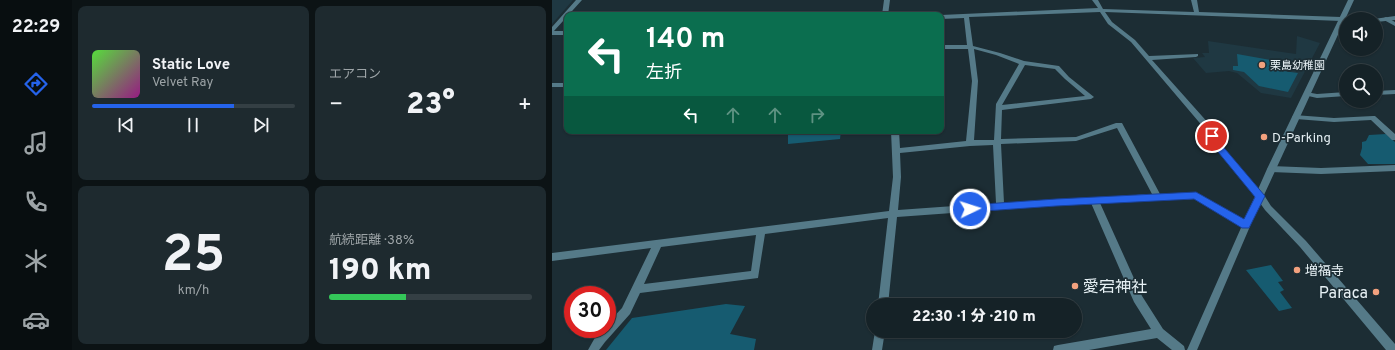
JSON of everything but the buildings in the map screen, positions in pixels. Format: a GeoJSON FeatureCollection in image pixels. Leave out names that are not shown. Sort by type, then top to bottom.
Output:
{"type":"FeatureCollection","features":[{"type":"Feature","properties":{"kind":"street"},"geometry":{"type":"LineString","coordinates":[[568,12],[579,0]]}},
{"type":"Feature","properties":{"kind":"street"},"geometry":{"type":"LineString","coordinates":[[885,12],[887,0]]}},
{"type":"Feature","properties":{"kind":"street"},"geometry":{"type":"LineString","coordinates":[[1095,0],[1110,23],[1133,41],[1148,58],[1207,127],[1217,145],[1260,196],[1268,208],[1303,244],[1393,350]]}},
{"type":"Feature","properties":{"kind":"street"},"geometry":{"type":"LineString","coordinates":[[1194,0],[1197,13]]}},
{"type":"Feature","properties":{"kind":"street"},"geometry":{"type":"LineString","coordinates":[[1347,12],[1351,0]]}},
{"type":"Feature","properties":{"kind":"street"},"geometry":{"type":"LineString","coordinates":[[944,17],[1102,10],[1339,20]]}},
{"type":"Feature","properties":{"kind":"street"},"geometry":{"type":"LineString","coordinates":[[966,16],[975,81],[970,143]]}},
{"type":"Feature","properties":{"kind":"street"},"geometry":{"type":"LineString","coordinates":[[552,30],[564,17]]}},
{"type":"Feature","properties":{"kind":"street"},"geometry":{"type":"LineString","coordinates":[[1383,19],[1395,18]]}},
{"type":"Feature","properties":{"kind":"street"},"geometry":{"type":"LineString","coordinates":[[1386,19],[1395,24]]}},
{"type":"Feature","properties":{"kind":"street"},"geometry":{"type":"LineString","coordinates":[[1192,350],[1271,169],[1306,94],[1339,30]]}},
{"type":"Feature","properties":{"kind":"street"},"geometry":{"type":"LineString","coordinates":[[552,33],[564,33]]}},
{"type":"Feature","properties":{"kind":"street"},"geometry":{"type":"LineString","coordinates":[[944,47],[971,47],[1024,62],[1057,68],[1091,97],[999,108]]}},
{"type":"Feature","properties":{"kind":"street"},"geometry":{"type":"LineString","coordinates":[[1148,58],[1196,55]]}},
{"type":"Feature","properties":{"kind":"street"},"geometry":{"type":"LineString","coordinates":[[1000,206],[997,142],[999,104],[1024,62]]}},
{"type":"Feature","properties":{"kind":"street"},"geometry":{"type":"LineString","coordinates":[[552,85],[564,85]]}},
{"type":"Feature","properties":{"kind":"street"},"geometry":{"type":"LineString","coordinates":[[1383,93],[1395,92]]}},
{"type":"Feature","properties":{"kind":"street"},"geometry":{"type":"LineString","coordinates":[[1306,94],[1317,96],[1339,94]]}},
{"type":"Feature","properties":{"kind":"street"},"geometry":{"type":"LineString","coordinates":[[1296,117],[1334,120],[1373,118],[1395,138]]}},
{"type":"Feature","properties":{"kind":"street"},"geometry":{"type":"LineString","coordinates":[[896,151],[970,143],[1076,139],[1119,125],[1158,197]]}},
{"type":"Feature","properties":{"kind":"street"},"geometry":{"type":"LineString","coordinates":[[884,298],[897,177],[895,134]]}},
{"type":"Feature","properties":{"kind":"street"},"geometry":{"type":"LineString","coordinates":[[1271,169],[1321,171],[1395,168]]}},
{"type":"Feature","properties":{"kind":"street"},"geometry":{"type":"LineString","coordinates":[[552,256],[893,214],[1158,197],[1196,196],[1246,226]]}},
{"type":"Feature","properties":{"kind":"street"},"geometry":{"type":"LineString","coordinates":[[1094,200],[1127,276],[1159,333],[1180,350]]}},
{"type":"Feature","properties":{"kind":"street"},"geometry":{"type":"LineString","coordinates":[[636,289],[755,275],[761,231]]}},
{"type":"Feature","properties":{"kind":"street"},"geometry":{"type":"LineString","coordinates":[[593,350],[601,338],[626,311],[658,244]]}},
{"type":"Feature","properties":{"kind":"street"},"geometry":{"type":"LineString","coordinates":[[1058,350],[1159,333]]}},
{"type":"Feature","properties":{"kind":"street"},"geometry":{"type":"LineString","coordinates":[[877,350],[879,338]]}},
{"type":"Feature","properties":{"kind":"shaded area"},"geometry":{"type":"Polygon","coordinates":[[[552,0],[573,0],[552,24],[552,0]]]}},
{"type":"Feature","properties":{"kind":"shaded area"},"geometry":{"type":"Polygon","coordinates":[[[1297,36],[1320,43],[1291,98],[1261,93],[1237,73],[1229,71],[1206,73],[1193,58],[1205,57],[1202,53],[1209,53],[1208,41],[1296,54],[1297,36]]]}},
{"type":"Feature","properties":{"kind":"shaded area"},"geometry":{"type":"Polygon","coordinates":[[[1237,54],[1281,62],[1283,71],[1298,73],[1288,92],[1259,86],[1244,72],[1233,70],[1233,66],[1238,66],[1237,54]]]}},
{"type":"Feature","properties":{"kind":"shaded area"},"geometry":{"type":"Polygon","coordinates":[[[788,134],[841,134],[840,139],[788,144],[788,134]]]}},
{"type":"Feature","properties":{"kind":"shaded area"},"geometry":{"type":"Polygon","coordinates":[[[1386,134],[1395,142],[1395,164],[1368,164],[1360,155],[1362,142],[1366,141],[1369,135],[1386,134]]]}},
{"type":"Feature","properties":{"kind":"shaded area"},"geometry":{"type":"Polygon","coordinates":[[[1271,265],[1283,281],[1278,282],[1284,290],[1280,292],[1292,308],[1279,311],[1246,270],[1271,265]]]}},
{"type":"Feature","properties":{"kind":"shaded area"},"geometry":{"type":"Polygon","coordinates":[[[726,304],[745,306],[730,334],[756,339],[754,350],[606,350],[632,318],[726,304]]]}},
{"type":"Feature","properties":{"kind":"place","name":"栗島幼稚園"},"geometry":{"type":"Point","coordinates":[1262,65]}},
{"type":"Feature","properties":{"kind":"place","name":"D-Parking"},"geometry":{"type":"Point","coordinates":[1264,137]}},
{"type":"Feature","properties":{"kind":"place","name":"増福寺"},"geometry":{"type":"Point","coordinates":[1297,270]}},
{"type":"Feature","properties":{"kind":"place","name":"愛宕神社"},"geometry":{"type":"Point","coordinates":[1075,286]}},
{"type":"Feature","properties":{"kind":"place","name":"Paraca"},"geometry":{"type":"Point","coordinates":[1376,292]}},
{"type":"Feature","properties":{"kind":"route"},"geometry":{"type":"LineString","coordinates":[[970,209],[1056,202],[1196,196],[1246,226],[1260,196],[1217,145],[1212,136]]}}]}
